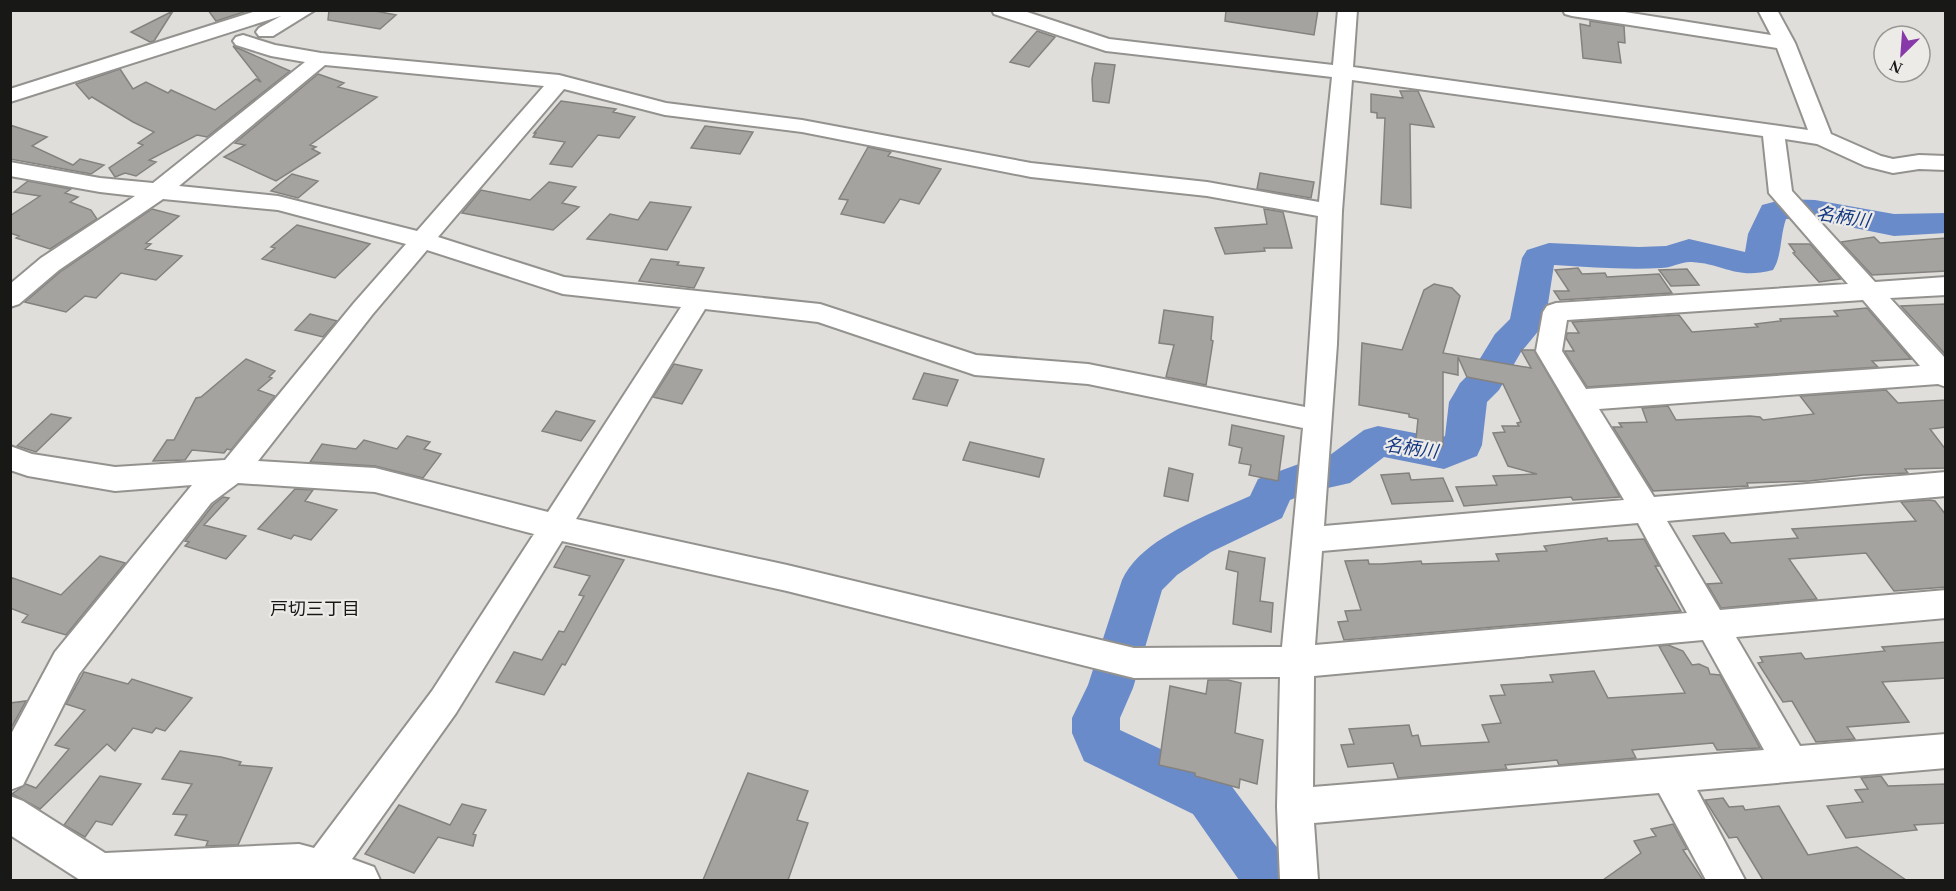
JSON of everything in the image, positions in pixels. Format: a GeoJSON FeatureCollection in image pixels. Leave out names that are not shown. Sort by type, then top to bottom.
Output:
{"type":"FeatureCollection","features":[{"type":"Feature","properties":{"kind":"street"},"geometry":{"type":"LineString","coordinates":[[10,96],[280,10]]}},
{"type":"Feature","properties":{"kind":"street"},"geometry":{"type":"LineString","coordinates":[[178,44],[181,47],[214,46],[243,41],[262,34],[306,10]]}},
{"type":"Feature","properties":{"kind":"street"},"geometry":{"type":"LineString","coordinates":[[1000,10],[1106,45],[1342,72],[1822,138],[1873,161],[1893,166],[1919,162],[1946,163]]}},
{"type":"Feature","properties":{"kind":"street"},"geometry":{"type":"LineString","coordinates":[[1299,880],[1295,807],[1297,662],[1324,344],[1330,211],[1348,10]]}},
{"type":"Feature","properties":{"kind":"street"},"geometry":{"type":"LineString","coordinates":[[1572,10],[1785,43]]}},
{"type":"Feature","properties":{"kind":"street"},"geometry":{"type":"LineString","coordinates":[[1767,10],[1785,43],[1822,138]]}},
{"type":"Feature","properties":{"kind":"street"},"geometry":{"type":"LineString","coordinates":[[243,41],[271,50],[321,59],[559,81],[665,109],[802,126],[1032,170],[1207,189],[1330,211]]}},
{"type":"Feature","properties":{"kind":"street"},"geometry":{"type":"LineString","coordinates":[[10,298],[50,264],[158,191],[321,59]]}},
{"type":"Feature","properties":{"kind":"street"},"geometry":{"type":"LineString","coordinates":[[10,773],[67,663],[201,495],[233,471],[363,309],[559,81]]}},
{"type":"Feature","properties":{"kind":"street"},"geometry":{"type":"LineString","coordinates":[[10,111],[32,95],[32,89]]}},
{"type":"Feature","properties":{"kind":"street"},"geometry":{"type":"LineString","coordinates":[[1773,132],[1781,193],[1945,375]]}},
{"type":"Feature","properties":{"kind":"street"},"geometry":{"type":"LineString","coordinates":[[10,169],[100,185],[278,203],[422,240],[563,285],[820,313],[975,365],[1088,374],[1316,428]]}},
{"type":"Feature","properties":{"kind":"street"},"geometry":{"type":"LineString","coordinates":[[1791,764],[1645,509],[1548,351],[1556,312],[1946,286]]}},
{"type":"Feature","properties":{"kind":"street"},"geometry":{"type":"LineString","coordinates":[[317,875],[444,702],[699,299]]}},
{"type":"Feature","properties":{"kind":"street"},"geometry":{"type":"LineString","coordinates":[[1578,400],[1945,375]]}},
{"type":"Feature","properties":{"kind":"street"},"geometry":{"type":"LineString","coordinates":[[10,457],[28,465],[115,479],[233,471],[375,480],[556,527],[787,578],[1119,659],[1297,662],[1946,604]]}},
{"type":"Feature","properties":{"kind":"street"},"geometry":{"type":"LineString","coordinates":[[1307,540],[1946,484]]}},
{"type":"Feature","properties":{"kind":"street"},"geometry":{"type":"LineString","coordinates":[[1295,807],[1946,750]]}},
{"type":"Feature","properties":{"kind":"street"},"geometry":{"type":"LineString","coordinates":[[1669,775],[1726,880]]}},
{"type":"Feature","properties":{"kind":"street"},"geometry":{"type":"LineString","coordinates":[[10,814],[98,876],[299,863],[317,875],[361,880]]}},
{"type":"Feature","properties":{"kind":"building"},"geometry":{"type":"Polygon","coordinates":[[[208,10],[250,10],[216,21],[208,10]]]}},
{"type":"Feature","properties":{"kind":"building"},"geometry":{"type":"Polygon","coordinates":[[[329,10],[370,10],[396,15],[380,29],[328,20],[329,10]]]}},
{"type":"Feature","properties":{"kind":"building"},"geometry":{"type":"Polygon","coordinates":[[[1226,10],[1318,10],[1314,35],[1225,21],[1226,10]]]}},
{"type":"Feature","properties":{"kind":"building"},"geometry":{"type":"Polygon","coordinates":[[[173,11],[154,41],[150,42],[131,32],[173,11]]]}},
{"type":"Feature","properties":{"kind":"building"},"geometry":{"type":"Polygon","coordinates":[[[1590,21],[1624,26],[1625,43],[1618,42],[1621,63],[1583,58],[1580,24],[1590,26],[1590,21]]]}},
{"type":"Feature","properties":{"kind":"building"},"geometry":{"type":"Polygon","coordinates":[[[1037,31],[1055,37],[1029,67],[1010,62],[1037,31]]]}},
{"type":"Feature","properties":{"kind":"building"},"geometry":{"type":"Polygon","coordinates":[[[233,46],[290,71],[207,137],[197,135],[149,160],[156,162],[136,176],[125,173],[115,177],[109,168],[143,145],[138,143],[154,132],[92,97],[89,99],[76,84],[120,69],[133,89],[146,82],[168,93],[171,90],[215,110],[256,79],[261,82],[233,46]]]}},
{"type":"Feature","properties":{"kind":"building"},"geometry":{"type":"Polygon","coordinates":[[[1095,63],[1115,65],[1109,103],[1093,101],[1092,79],[1095,63]]]}},
{"type":"Feature","properties":{"kind":"building"},"geometry":{"type":"Polygon","coordinates":[[[318,74],[344,83],[338,87],[377,97],[310,145],[316,147],[312,149],[320,153],[276,181],[224,157],[245,145],[235,143],[318,74]]]}},
{"type":"Feature","properties":{"kind":"building"},"geometry":{"type":"Polygon","coordinates":[[[1400,91],[1418,91],[1434,127],[1410,124],[1411,208],[1381,204],[1385,118],[1377,118],[1377,113],[1371,112],[1371,94],[1403,98],[1400,91]]]}},
{"type":"Feature","properties":{"kind":"building"},"geometry":{"type":"Polygon","coordinates":[[[561,101],[616,109],[613,112],[635,117],[619,138],[598,135],[572,167],[550,164],[565,142],[533,137],[561,101]]]}},
{"type":"Feature","properties":{"kind":"building"},"geometry":{"type":"Polygon","coordinates":[[[10,125],[47,137],[32,146],[73,165],[80,159],[104,165],[91,174],[10,159],[10,125]]]}},
{"type":"Feature","properties":{"kind":"building"},"geometry":{"type":"Polygon","coordinates":[[[705,126],[753,132],[740,154],[691,148],[705,126]]]}},
{"type":"Feature","properties":{"kind":"building"},"geometry":{"type":"Polygon","coordinates":[[[868,147],[891,152],[888,156],[941,169],[919,204],[900,199],[884,223],[841,214],[848,200],[839,199],[868,147]]]}},
{"type":"Feature","properties":{"kind":"building"},"geometry":{"type":"Polygon","coordinates":[[[1260,173],[1314,182],[1311,198],[1257,189],[1260,173]]]}},
{"type":"Feature","properties":{"kind":"building"},"geometry":{"type":"Polygon","coordinates":[[[292,174],[318,181],[298,198],[271,191],[292,174]]]}},
{"type":"Feature","properties":{"kind":"building"},"geometry":{"type":"Polygon","coordinates":[[[28,181],[71,189],[65,193],[78,197],[70,202],[91,210],[97,219],[50,249],[16,238],[19,236],[10,233],[10,216],[40,196],[14,192],[28,181]]]}},
{"type":"Feature","properties":{"kind":"building"},"geometry":{"type":"Polygon","coordinates":[[[549,182],[576,187],[562,203],[579,207],[553,230],[462,213],[481,190],[530,200],[549,182]]]}},
{"type":"Feature","properties":{"kind":"building"},"geometry":{"type":"Polygon","coordinates":[[[650,202],[691,207],[667,250],[587,239],[610,214],[638,220],[650,202]]]}},
{"type":"Feature","properties":{"kind":"building"},"geometry":{"type":"Polygon","coordinates":[[[152,209],[179,216],[146,243],[151,244],[145,249],[182,256],[156,280],[121,273],[96,298],[85,296],[66,312],[25,302],[60,272],[152,209]]]}},
{"type":"Feature","properties":{"kind":"building"},"geometry":{"type":"Polygon","coordinates":[[[1264,209],[1283,212],[1292,248],[1264,248],[1265,251],[1225,254],[1215,228],[1267,224],[1264,209]]]}},
{"type":"Feature","properties":{"kind":"building"},"geometry":{"type":"Polygon","coordinates":[[[297,225],[370,244],[335,278],[262,259],[275,248],[271,247],[297,225]]]}},
{"type":"Feature","properties":{"kind":"building"},"geometry":{"type":"Polygon","coordinates":[[[1874,237],[1880,243],[1946,238],[1946,271],[1872,275],[1841,242],[1874,237]]]}},
{"type":"Feature","properties":{"kind":"building"},"geometry":{"type":"Polygon","coordinates":[[[1789,244],[1810,244],[1841,279],[1819,282],[1793,253],[1795,252],[1789,244]]]}},
{"type":"Feature","properties":{"kind":"building"},"geometry":{"type":"Polygon","coordinates":[[[651,259],[704,268],[694,288],[639,281],[651,259]]]}},
{"type":"Feature","properties":{"kind":"building"},"geometry":{"type":"Polygon","coordinates":[[[1578,268],[1582,274],[1605,273],[1607,277],[1659,274],[1672,293],[1560,300],[1554,291],[1569,291],[1555,270],[1578,268]]]}},
{"type":"Feature","properties":{"kind":"building"},"geometry":{"type":"Polygon","coordinates":[[[1687,269],[1699,285],[1671,286],[1659,270],[1687,269]]]}},
{"type":"Feature","properties":{"kind":"building"},"geometry":{"type":"Polygon","coordinates":[[[1434,284],[1452,288],[1460,296],[1443,353],[1531,368],[1521,350],[1534,350],[1620,497],[1573,500],[1571,497],[1464,506],[1456,487],[1497,485],[1493,476],[1537,474],[1508,466],[1493,433],[1505,432],[1502,426],[1519,426],[1517,423],[1521,422],[1503,384],[1467,377],[1458,357],[1458,375],[1443,372],[1443,446],[1416,439],[1418,419],[1409,417],[1409,414],[1359,405],[1362,343],[1402,350],[1424,290],[1434,284]]]}},
{"type":"Feature","properties":{"kind":"building"},"geometry":{"type":"Polygon","coordinates":[[[1946,304],[1946,355],[1901,306],[1946,304]]]}},
{"type":"Feature","properties":{"kind":"building"},"geometry":{"type":"Polygon","coordinates":[[[1867,308],[1911,359],[1872,361],[1878,367],[1587,387],[1564,351],[1574,351],[1566,338],[1567,333],[1579,333],[1572,322],[1679,315],[1692,332],[1758,327],[1755,324],[1781,321],[1780,319],[1838,316],[1834,311],[1867,308]]]}},
{"type":"Feature","properties":{"kind":"building"},"geometry":{"type":"Polygon","coordinates":[[[1164,310],[1213,317],[1211,340],[1213,341],[1206,385],[1166,377],[1174,345],[1159,343],[1164,310]]]}},
{"type":"Feature","properties":{"kind":"building"},"geometry":{"type":"Polygon","coordinates":[[[310,314],[337,321],[323,337],[295,330],[310,314]]]}},
{"type":"Feature","properties":{"kind":"building"},"geometry":{"type":"Polygon","coordinates":[[[246,359],[275,371],[269,377],[272,378],[258,390],[275,396],[231,450],[227,449],[224,453],[192,450],[185,460],[153,461],[167,440],[174,440],[196,398],[201,397],[246,359]]]}},
{"type":"Feature","properties":{"kind":"building"},"geometry":{"type":"Polygon","coordinates":[[[674,364],[702,370],[682,404],[653,397],[674,364]]]}},
{"type":"Feature","properties":{"kind":"building"},"geometry":{"type":"Polygon","coordinates":[[[924,373],[958,380],[947,406],[913,399],[924,373]]]}},
{"type":"Feature","properties":{"kind":"building"},"geometry":{"type":"Polygon","coordinates":[[[1886,390],[1898,403],[1946,400],[1946,427],[1930,429],[1946,450],[1946,468],[1905,469],[1908,473],[1809,481],[1747,483],[1748,486],[1653,491],[1613,427],[1622,427],[1619,423],[1647,422],[1642,408],[1668,406],[1676,420],[1750,416],[1760,417],[1763,420],[1814,414],[1800,396],[1886,390]]]}},
{"type":"Feature","properties":{"kind":"building"},"geometry":{"type":"Polygon","coordinates":[[[556,411],[595,421],[581,441],[542,431],[556,411]]]}},
{"type":"Feature","properties":{"kind":"building"},"geometry":{"type":"Polygon","coordinates":[[[51,414],[71,418],[36,452],[17,446],[51,414]]]}},
{"type":"Feature","properties":{"kind":"building"},"geometry":{"type":"Polygon","coordinates":[[[1232,425],[1284,436],[1278,481],[1249,475],[1251,465],[1239,463],[1242,448],[1229,445],[1232,425]]]}},
{"type":"Feature","properties":{"kind":"building"},"geometry":{"type":"Polygon","coordinates":[[[407,436],[430,442],[424,449],[441,454],[423,478],[375,466],[310,462],[322,444],[356,449],[364,440],[397,449],[407,436]]]}},
{"type":"Feature","properties":{"kind":"building"},"geometry":{"type":"Polygon","coordinates":[[[970,442],[1044,459],[1039,477],[963,460],[970,442]]]}},
{"type":"Feature","properties":{"kind":"building"},"geometry":{"type":"Polygon","coordinates":[[[1169,468],[1193,474],[1188,501],[1164,496],[1169,468]]]}},
{"type":"Feature","properties":{"kind":"building"},"geometry":{"type":"Polygon","coordinates":[[[1409,473],[1411,480],[1443,478],[1453,501],[1392,504],[1381,475],[1409,473]]]}},
{"type":"Feature","properties":{"kind":"building"},"geometry":{"type":"Polygon","coordinates":[[[295,489],[313,490],[305,501],[337,510],[311,540],[294,535],[291,539],[258,529],[295,489]]]}},
{"type":"Feature","properties":{"kind":"building"},"geometry":{"type":"Polygon","coordinates":[[[223,497],[229,498],[204,525],[246,536],[226,559],[185,546],[189,542],[185,541],[213,505],[223,497]]]}},
{"type":"Feature","properties":{"kind":"building"},"geometry":{"type":"Polygon","coordinates":[[[1935,501],[1946,515],[1946,587],[1894,591],[1866,553],[1789,559],[1817,599],[1721,608],[1707,584],[1722,583],[1693,536],[1724,533],[1731,543],[1798,538],[1792,529],[1916,521],[1901,502],[1935,501]]]}},
{"type":"Feature","properties":{"kind":"building"},"geometry":{"type":"Polygon","coordinates":[[[1607,538],[1608,541],[1644,539],[1659,566],[1655,566],[1681,611],[1344,640],[1338,622],[1348,621],[1345,611],[1361,610],[1345,561],[1368,560],[1369,564],[1381,564],[1421,561],[1422,564],[1499,561],[1496,554],[1547,551],[1544,546],[1607,538]]]}},
{"type":"Feature","properties":{"kind":"building"},"geometry":{"type":"Polygon","coordinates":[[[566,546],[624,560],[565,665],[562,664],[544,695],[496,682],[514,652],[542,660],[559,631],[564,632],[584,596],[579,595],[590,576],[554,567],[566,546]]]}},
{"type":"Feature","properties":{"kind":"building"},"geometry":{"type":"Polygon","coordinates":[[[1229,551],[1265,558],[1260,601],[1273,603],[1271,632],[1233,624],[1238,572],[1226,569],[1229,551]]]}},
{"type":"Feature","properties":{"kind":"building"},"geometry":{"type":"Polygon","coordinates":[[[100,556],[125,563],[66,635],[22,622],[28,615],[10,608],[10,577],[61,595],[100,556]]]}},
{"type":"Feature","properties":{"kind":"building"},"geometry":{"type":"Polygon","coordinates":[[[1946,642],[1946,678],[1882,682],[1909,722],[1847,727],[1855,739],[1816,742],[1792,701],[1783,702],[1758,663],[1763,662],[1760,657],[1801,653],[1805,659],[1885,651],[1882,647],[1946,642]]]}},
{"type":"Feature","properties":{"kind":"building"},"geometry":{"type":"Polygon","coordinates":[[[1668,645],[1683,651],[1692,665],[1699,664],[1708,668],[1710,674],[1720,675],[1760,748],[1717,750],[1713,743],[1632,750],[1636,758],[1559,765],[1557,760],[1505,765],[1507,769],[1398,778],[1393,763],[1348,767],[1341,745],[1354,744],[1349,729],[1409,725],[1412,736],[1418,735],[1421,746],[1489,742],[1482,725],[1501,723],[1490,696],[1505,695],[1501,685],[1553,682],[1550,675],[1594,671],[1608,698],[1685,693],[1659,646],[1668,645]]]}},
{"type":"Feature","properties":{"kind":"building"},"geometry":{"type":"Polygon","coordinates":[[[84,672],[128,684],[132,679],[192,698],[165,731],[156,728],[152,733],[133,728],[115,751],[107,744],[40,809],[12,794],[26,784],[36,788],[69,749],[55,745],[85,710],[66,704],[84,672]]]}},
{"type":"Feature","properties":{"kind":"building"},"geometry":{"type":"Polygon","coordinates":[[[1208,680],[1228,680],[1241,683],[1235,733],[1263,740],[1257,784],[1240,779],[1239,788],[1195,776],[1195,773],[1159,765],[1170,686],[1206,694],[1208,680]]]}},
{"type":"Feature","properties":{"kind":"building"},"geometry":{"type":"Polygon","coordinates":[[[26,701],[10,730],[10,703],[26,701]]]}},
{"type":"Feature","properties":{"kind":"building"},"geometry":{"type":"Polygon","coordinates":[[[180,751],[221,757],[241,762],[239,765],[272,768],[238,845],[206,846],[208,841],[175,835],[187,815],[173,814],[192,784],[162,779],[180,751]]]}},
{"type":"Feature","properties":{"kind":"building"},"geometry":{"type":"Polygon","coordinates":[[[748,773],[808,791],[797,820],[808,823],[788,880],[703,880],[748,773]]]}},
{"type":"Feature","properties":{"kind":"building"},"geometry":{"type":"Polygon","coordinates":[[[100,776],[141,784],[112,825],[96,821],[85,837],[64,825],[100,776]]]}},
{"type":"Feature","properties":{"kind":"building"},"geometry":{"type":"Polygon","coordinates":[[[1881,776],[1888,786],[1946,784],[1946,823],[1914,825],[1917,830],[1846,838],[1827,806],[1863,802],[1855,790],[1868,789],[1861,778],[1881,776]]]}},
{"type":"Feature","properties":{"kind":"building"},"geometry":{"type":"Polygon","coordinates":[[[1723,798],[1729,807],[1743,806],[1745,810],[1779,806],[1808,855],[1857,847],[1906,880],[1763,880],[1737,837],[1729,838],[1705,800],[1723,798]]]}},
{"type":"Feature","properties":{"kind":"building"},"geometry":{"type":"Polygon","coordinates":[[[462,804],[486,810],[473,834],[476,835],[473,846],[438,837],[414,873],[365,854],[399,805],[450,825],[462,804]]]}},
{"type":"Feature","properties":{"kind":"building"},"geometry":{"type":"Polygon","coordinates":[[[1673,824],[1687,849],[1683,850],[1703,880],[1603,880],[1641,853],[1634,841],[1656,836],[1651,829],[1673,824]]]}},
{"type":"Feature","properties":{"kind":"waterway","name":"名柄川"},"geometry":{"type":"LineString","coordinates":[[1273,880],[1258,864],[1210,797],[1101,745],[1096,733],[1096,718],[1110,688],[1143,580],[1162,562],[1196,540],[1268,506],[1272,490],[1307,477],[1336,472],[1378,441],[1444,454],[1463,445],[1468,402],[1473,393],[1486,380],[1508,343],[1527,323],[1539,258],[1549,254],[1668,257],[1689,250],[1748,264],[1761,262],[1764,234],[1773,212],[1785,209],[1815,210],[1894,225],[1946,223]]}},
{"type":"Feature","properties":{"kind":"district","name":"戸切三丁目"},"geometry":{"type":"Point","coordinates":[315,609]}}]}
